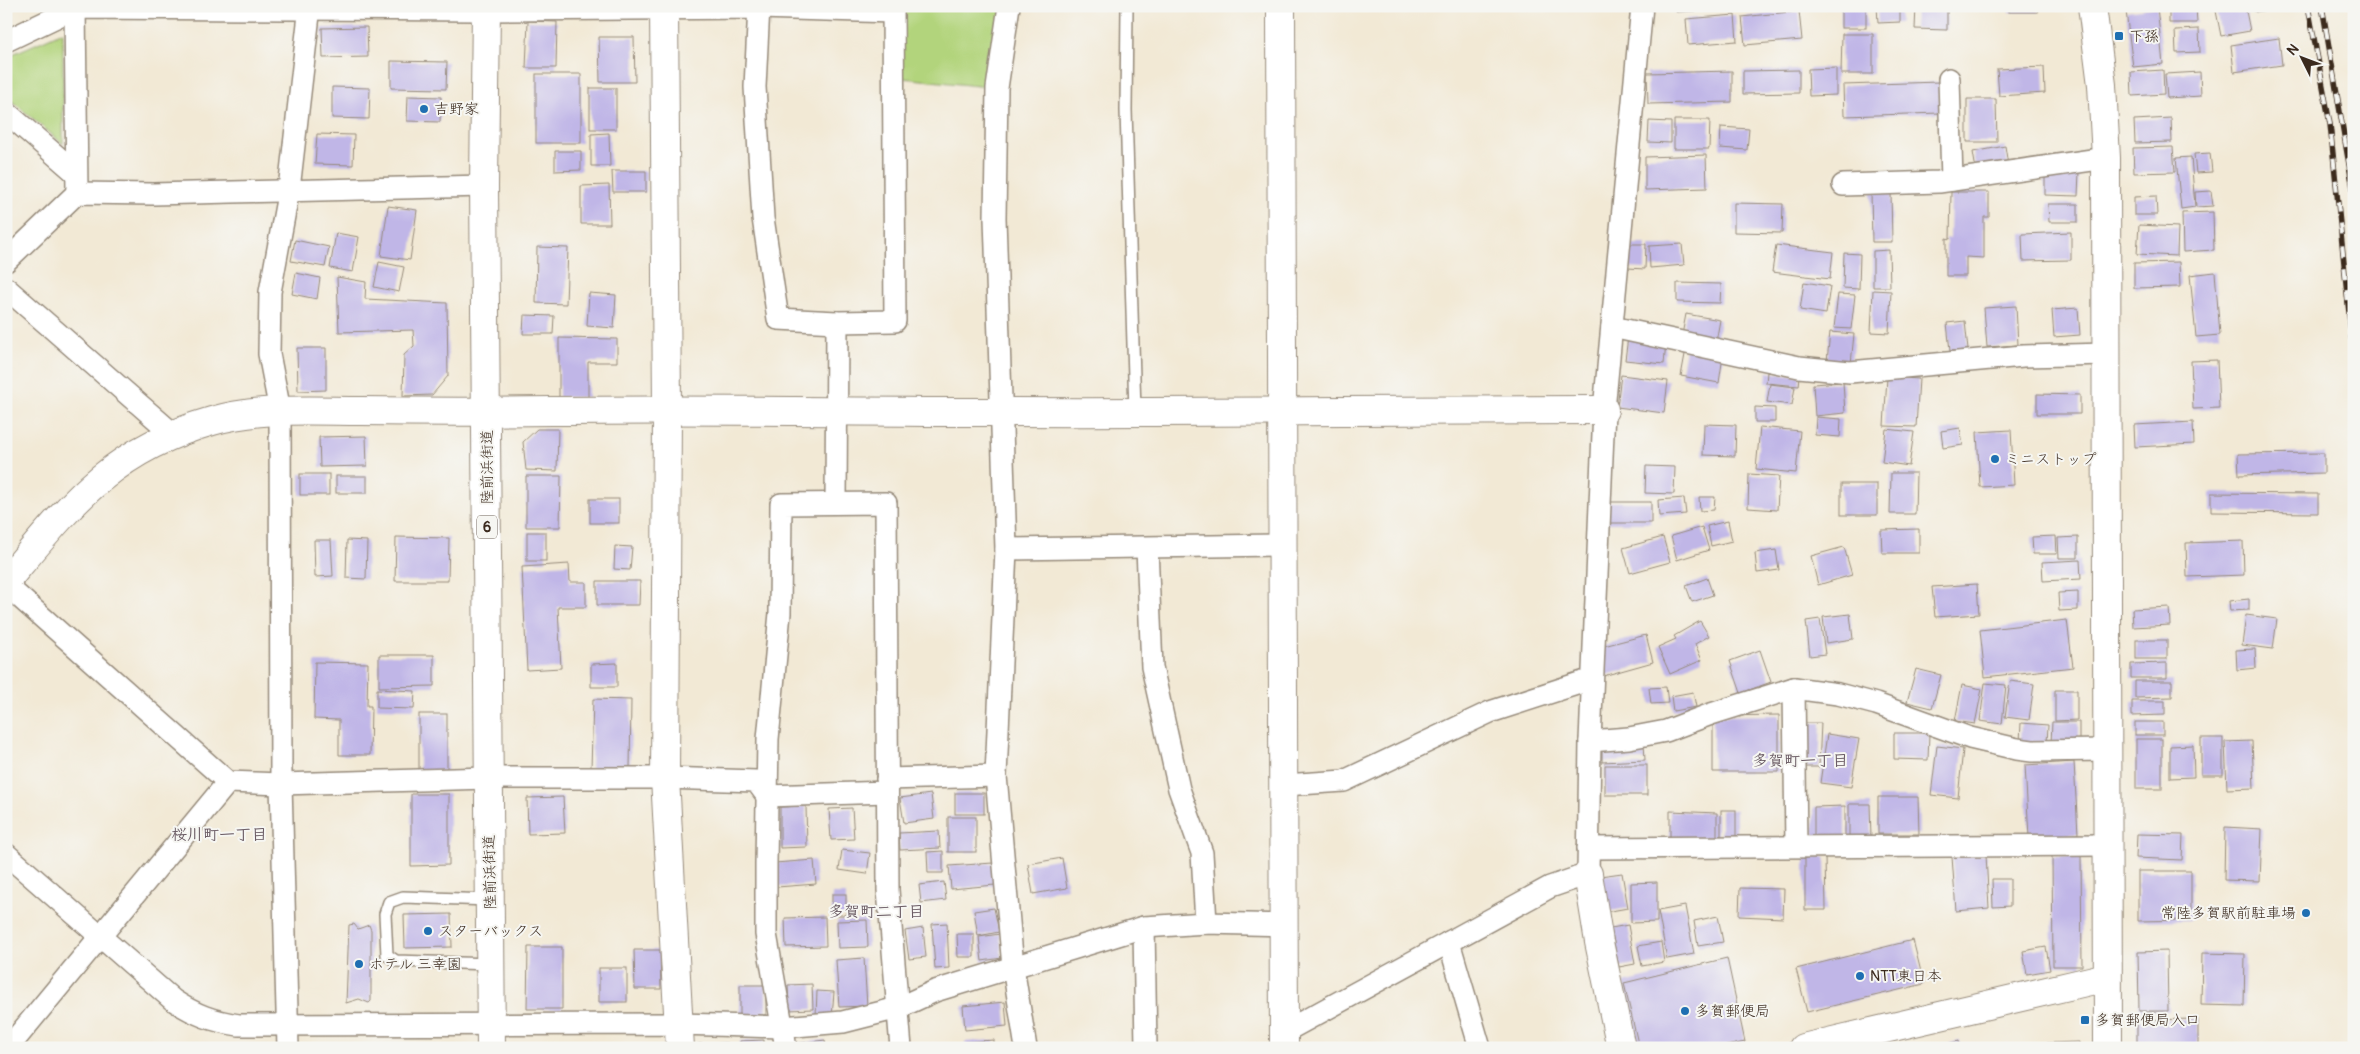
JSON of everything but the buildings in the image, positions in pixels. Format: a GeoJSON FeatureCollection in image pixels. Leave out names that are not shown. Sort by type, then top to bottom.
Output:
{"type":"FeatureCollection","features":[{"type":"Feature","properties":{"kind":"main road"},"geometry":{"type":"LineString","coordinates":[[1281,6],[1284,1040]]}},
{"type":"Feature","properties":{"kind":"main road"},"geometry":{"type":"LineString","coordinates":[[2092,6],[2102,85],[2106,158],[2108,1048]]}},
{"type":"Feature","properties":{"kind":"main road","name":"陸前浜街道"},"geometry":{"type":"LineString","coordinates":[[486,8],[484,186],[491,1035]]}},
{"type":"Feature","properties":{"kind":"main road"},"geometry":{"type":"LineString","coordinates":[[664,8],[667,409],[665,778],[680,1036]]}},
{"type":"Feature","properties":{"kind":"main road"},"geometry":{"type":"LineString","coordinates":[[6,583],[77,498],[103,474],[134,453],[172,434],[218,419],[280,411],[486,412],[667,409],[836,412],[1604,410]]}},
{"type":"Feature","properties":{"kind":"main road"},"geometry":{"type":"LineString","coordinates":[[1588,861],[1598,942],[1621,1048]]}},
{"type":"Feature","properties":{"kind":"main road"},"geometry":{"type":"LineString","coordinates":[[1803,1048],[2107,977]]}},
{"type":"Feature","properties":{"kind":"street"},"geometry":{"type":"LineString","coordinates":[[1009,6],[997,88],[995,218],[1006,549],[996,776],[1013,967],[1026,1048]]}},
{"type":"Feature","properties":{"kind":"street"},"geometry":{"type":"LineString","coordinates":[[1588,861],[1592,678],[1604,410],[1642,6]]}},
{"type":"Feature","properties":{"kind":"street"},"geometry":{"type":"LineString","coordinates":[[6,261],[76,183],[75,7]]}},
{"type":"Feature","properties":{"kind":"street"},"geometry":{"type":"LineString","coordinates":[[6,41],[75,7],[759,7],[893,9],[895,322],[778,319],[763,218],[755,87],[759,7]]}},
{"type":"Feature","properties":{"kind":"street"},"geometry":{"type":"LineString","coordinates":[[288,1048],[281,784],[280,411],[269,354],[270,292],[288,189],[310,8]]}},
{"type":"Feature","properties":{"kind":"street"},"geometry":{"type":"LineString","coordinates":[[1949,79],[1952,180]]}},
{"type":"Feature","properties":{"kind":"street"},"geometry":{"type":"LineString","coordinates":[[6,112],[76,183],[153,194],[288,189],[484,186]]}},
{"type":"Feature","properties":{"kind":"street"},"geometry":{"type":"LineString","coordinates":[[1843,185],[1952,180],[2106,158]]}},
{"type":"Feature","properties":{"kind":"street"},"geometry":{"type":"LineString","coordinates":[[6,288],[172,434]]}},
{"type":"Feature","properties":{"kind":"street"},"geometry":{"type":"LineString","coordinates":[[836,503],[837,322]]}},
{"type":"Feature","properties":{"kind":"street"},"geometry":{"type":"LineString","coordinates":[[1612,327],[1799,367],[1850,372],[2013,356],[2107,354]]}},
{"type":"Feature","properties":{"kind":"street"},"geometry":{"type":"LineString","coordinates":[[784,1037],[766,934],[768,739],[780,613],[781,504],[886,503],[888,890],[900,1048]]}},
{"type":"Feature","properties":{"kind":"street"},"geometry":{"type":"LineString","coordinates":[[1006,549],[1283,545]]}},
{"type":"Feature","properties":{"kind":"street"},"geometry":{"type":"LineString","coordinates":[[1148,548],[1152,667],[1179,789],[1202,853],[1206,923]]}},
{"type":"Feature","properties":{"kind":"street"},"geometry":{"type":"LineString","coordinates":[[6,583],[228,782],[281,784],[488,778],[665,778],[756,781],[767,796]]}},
{"type":"Feature","properties":{"kind":"street"},"geometry":{"type":"LineString","coordinates":[[1284,785],[1344,781],[1490,712],[1592,678]]}},
{"type":"Feature","properties":{"kind":"street"},"geometry":{"type":"LineString","coordinates":[[1794,688],[1796,846]]}},
{"type":"Feature","properties":{"kind":"street"},"geometry":{"type":"LineString","coordinates":[[1590,741],[1629,738],[1666,731],[1711,714],[1794,688],[1838,694],[1876,704],[1970,738],[2017,749],[2032,751],[2106,750]]}},
{"type":"Feature","properties":{"kind":"street"},"geometry":{"type":"LineString","coordinates":[[767,796],[996,776]]}},
{"type":"Feature","properties":{"kind":"street"},"geometry":{"type":"LineString","coordinates":[[8,1048],[228,782]]}},
{"type":"Feature","properties":{"kind":"street"},"geometry":{"type":"LineString","coordinates":[[1284,1040],[1449,942],[1550,887],[1588,861],[1796,846],[2107,845]]}},
{"type":"Feature","properties":{"kind":"street"},"geometry":{"type":"LineString","coordinates":[[6,854],[101,935],[173,1000],[193,1013],[215,1022],[239,1025],[288,1025],[491,1035],[784,1037],[898,1008],[935,992],[1144,927],[1206,923],[1285,926]]}},
{"type":"Feature","properties":{"kind":"street"},"geometry":{"type":"LineString","coordinates":[[1144,927],[1146,1048]]}},
{"type":"Feature","properties":{"kind":"street"},"geometry":{"type":"LineString","coordinates":[[1449,942],[1480,1048]]}},
{"type":"Feature","properties":{"kind":"lane"},"geometry":{"type":"LineString","coordinates":[[1127,6],[1126,110],[1135,411]]}},
{"type":"Feature","properties":{"kind":"lane"},"geometry":{"type":"LineString","coordinates":[[490,900],[403,897],[389,902],[385,914],[387,955],[396,961],[490,964]]}},
{"type":"Feature","properties":{"kind":"green space"},"geometry":{"type":"Polygon","coordinates":[[[893,6],[1009,6],[997,88],[893,77],[893,6]]]}},
{"type":"Feature","properties":{"kind":"green space"},"geometry":{"type":"Polygon","coordinates":[[[63,32],[63,144],[6,96],[6,57],[63,32]]]}},
{"type":"Feature","properties":{"kind":"railway"},"geometry":{"type":"LineString","coordinates":[[2308,6],[2330,124],[2354,363]]}},
{"type":"Feature","properties":{"kind":"railway"},"geometry":{"type":"LineString","coordinates":[[2322,6],[2354,194]]}},
{"type":"Feature","properties":{"kind":"place","name":"下孫"},"geometry":{"type":"Point","coordinates":[2119,36]}},
{"type":"Feature","properties":{"kind":"place","name":"吉野家"},"geometry":{"type":"Point","coordinates":[424,109]}},
{"type":"Feature","properties":{"kind":"place","name":"ミニストップ"},"geometry":{"type":"Point","coordinates":[1995,459]}},
{"type":"Feature","properties":{"kind":"place","name":"常陸多賀駅前駐車場"},"geometry":{"type":"Point","coordinates":[2306,913]}},
{"type":"Feature","properties":{"kind":"place","name":"スターバックス"},"geometry":{"type":"Point","coordinates":[428,931]}},
{"type":"Feature","properties":{"kind":"place","name":"ホテル 三幸園"},"geometry":{"type":"Point","coordinates":[359,964]}},
{"type":"Feature","properties":{"kind":"place","name":"NTT東日本"},"geometry":{"type":"Point","coordinates":[1860,976]}},
{"type":"Feature","properties":{"kind":"place","name":"多賀郵便局"},"geometry":{"type":"Point","coordinates":[1685,1011]}},
{"type":"Feature","properties":{"kind":"place","name":"多賀郵便局入口"},"geometry":{"type":"Point","coordinates":[2085,1020]}},
{"type":"Feature","properties":{"kind":"district","name":"多賀町一丁目"},"geometry":{"type":"Point","coordinates":[1800,761]}},
{"type":"Feature","properties":{"kind":"district","name":"桜川町一丁目"},"geometry":{"type":"Point","coordinates":[219,835]}},
{"type":"Feature","properties":{"kind":"district","name":"多賀町二丁目"},"geometry":{"type":"Point","coordinates":[876,912]}}]}
